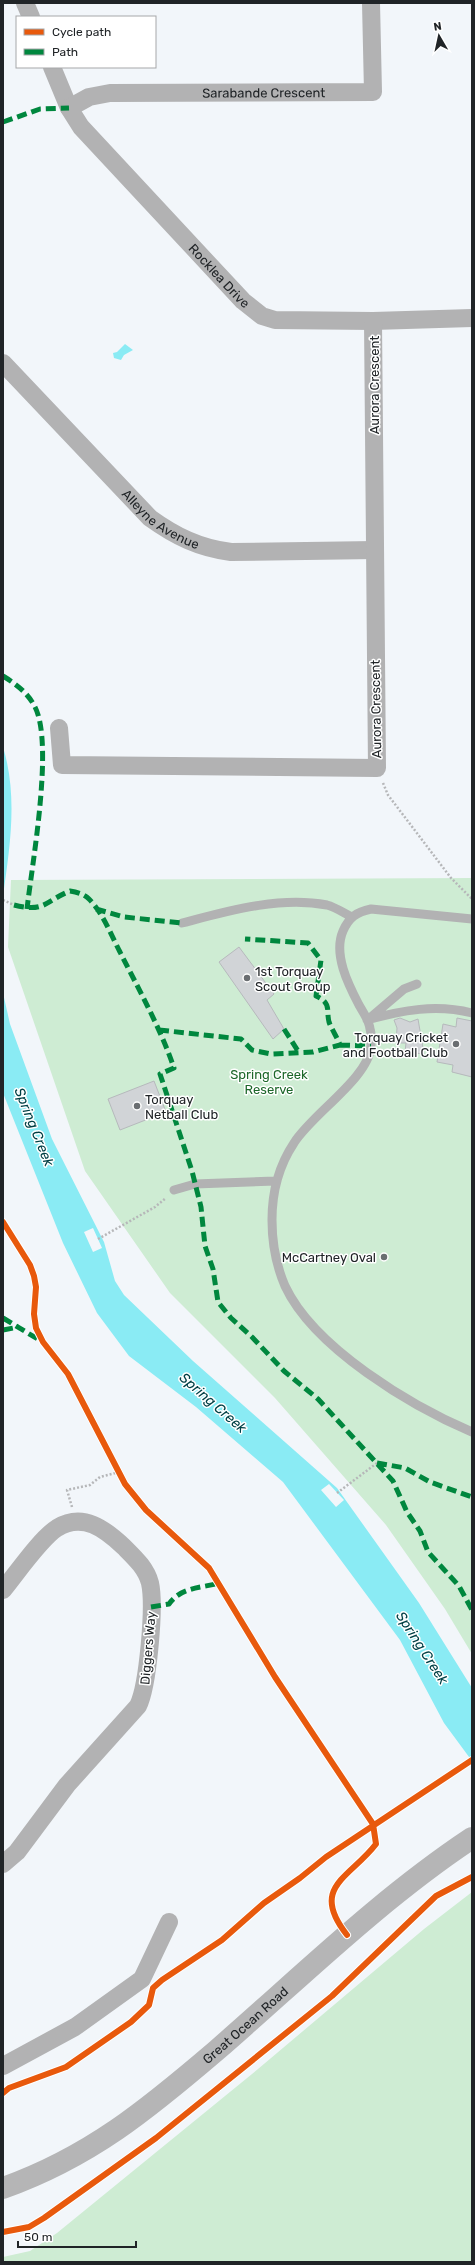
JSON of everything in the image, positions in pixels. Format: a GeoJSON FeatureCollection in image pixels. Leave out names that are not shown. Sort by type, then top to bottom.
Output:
{"type":"FeatureCollection","features":[{"type":"Feature","properties":{"kind":"main road","name":"Great Ocean Road"},"geometry":{"type":"LineString","coordinates":[[3,2188],[41,2174],[100,2141],[153,2104],[352,1930],[431,1865],[472,1838]]}},
{"type":"Feature","properties":{"kind":"street"},"geometry":{"type":"LineString","coordinates":[[25,3],[31,16]]}},
{"type":"Feature","properties":{"kind":"street","name":"Sarabande Crescent"},"geometry":{"type":"LineString","coordinates":[[69,108],[89,97],[110,93],[373,92],[371,3]]}},
{"type":"Feature","properties":{"kind":"street","name":"Rocklea Drive"},"geometry":{"type":"LineString","coordinates":[[52,68],[69,108],[96,145],[252,310],[262,316],[276,320],[373,321],[472,318]]}},
{"type":"Feature","properties":{"kind":"street","name":"Aurora Crescent"},"geometry":{"type":"LineString","coordinates":[[59,728],[62,764],[377,768],[373,321]]}},
{"type":"Feature","properties":{"kind":"street","name":"Alleyne Avenue"},"geometry":{"type":"LineString","coordinates":[[3,363],[150,518],[170,533],[210,549],[230,552],[374,550]]}},
{"type":"Feature","properties":{"kind":"street","name":"Diggers Way"},"geometry":{"type":"LineString","coordinates":[[3,1590],[57,1528],[76,1522],[96,1525],[107,1531],[140,1562],[146,1572],[150,1584],[151,1607],[143,1695],[138,1706],[67,1785],[17,1852],[3,1864]]}},
{"type":"Feature","properties":{"kind":"street"},"geometry":{"type":"LineString","coordinates":[[3,2066],[75,2027],[142,1979],[169,1922]]}},
{"type":"Feature","properties":{"kind":"lane"},"geometry":{"type":"LineString","coordinates":[[182,923],[228,912],[285,903],[328,906],[352,916]]}},
{"type":"Feature","properties":{"kind":"lane"},"geometry":{"type":"LineString","coordinates":[[472,919],[387,909],[366,911],[352,916],[341,935],[340,947],[342,961],[352,992],[367,1020],[371,1038],[368,1060],[356,1078],[310,1121],[294,1143],[275,1181],[272,1210],[274,1253],[286,1287],[300,1310],[337,1348],[394,1392],[421,1408],[472,1432]]}},
{"type":"Feature","properties":{"kind":"lane"},"geometry":{"type":"LineString","coordinates":[[367,1020],[404,990],[417,984]]}},
{"type":"Feature","properties":{"kind":"lane"},"geometry":{"type":"LineString","coordinates":[[367,1020],[397,1011],[420,1008],[447,1009],[472,1013]]}},
{"type":"Feature","properties":{"kind":"lane"},"geometry":{"type":"LineString","coordinates":[[174,1190],[195,1184],[275,1181]]}},
{"type":"Feature","properties":{"kind":"path"},"geometry":{"type":"LineString","coordinates":[[377,768],[388,795],[451,878],[472,899]]}},
{"type":"Feature","properties":{"kind":"path"},"geometry":{"type":"LineString","coordinates":[[3,900],[14,905]]}},
{"type":"Feature","properties":{"kind":"path"},"geometry":{"type":"LineString","coordinates":[[98,1239],[155,1207],[174,1190]]}},
{"type":"Feature","properties":{"kind":"path"},"geometry":{"type":"LineString","coordinates":[[337,1492],[377,1462]]}},
{"type":"Feature","properties":{"kind":"path"},"geometry":{"type":"LineString","coordinates":[[76,1522],[67,1490],[90,1485],[100,1477],[119,1472]]}},
{"type":"Feature","properties":{"kind":"green space","name":"Spring Creek Reserve"},"geometry":{"type":"Polygon","coordinates":[[[472,878],[472,1654],[445,1609],[386,1525],[275,1398],[170,1293],[85,1171],[8,947],[11,880],[472,878]]]}},
{"type":"Feature","properties":{"kind":"green space"},"geometry":{"type":"Polygon","coordinates":[[[472,1892],[472,2262],[3,2262],[3,2257],[30,2251],[57,2233],[258,2069],[424,1929],[472,1892]]]}},
{"type":"Feature","properties":{"kind":"water"},"geometry":{"type":"Polygon","coordinates":[[[125,344],[133,350],[124,355],[121,360],[114,358],[113,353],[117,352],[125,344]]]}},
{"type":"Feature","properties":{"kind":"water"},"geometry":{"type":"Polygon","coordinates":[[[3,747],[8,765],[11,821],[3,896],[3,747]]]}},
{"type":"Feature","properties":{"kind":"water","name":"Spring Creek"},"geometry":{"type":"Polygon","coordinates":[[[3,993],[10,1024],[52,1139],[104,1242],[115,1281],[124,1295],[193,1361],[337,1488],[419,1603],[472,1688],[472,1761],[444,1723],[400,1640],[283,1482],[196,1407],[129,1356],[97,1313],[63,1243],[3,1093],[3,993]]]}},
{"type":"Feature","properties":{"kind":"pier"},"geometry":{"type":"Polygon","coordinates":[[[93,1228],[102,1248],[93,1252],[84,1232],[93,1228]]]}},
{"type":"Feature","properties":{"kind":"pier"},"geometry":{"type":"Polygon","coordinates":[[[329,1484],[344,1500],[336,1507],[321,1490],[329,1484]]]}},
{"type":"Feature","properties":{"kind":"building","name":"1st Torquay Scout Group"},"geometry":{"type":"Polygon","coordinates":[[[239,947],[274,994],[267,1000],[284,1029],[273,1039],[219,962],[239,947]]]}},
{"type":"Feature","properties":{"kind":"building"},"geometry":{"type":"Polygon","coordinates":[[[400,1018],[410,1022],[418,1019],[424,1054],[405,1052],[406,1043],[396,1043],[397,1028],[394,1020],[400,1018]]]}},
{"type":"Feature","properties":{"kind":"building","name":"Torquay Cricket and Football Club"},"geometry":{"type":"Polygon","coordinates":[[[457,1018],[472,1021],[472,1077],[452,1072],[453,1065],[437,1062],[443,1024],[456,1027],[457,1018]]]}},
{"type":"Feature","properties":{"kind":"building","name":"Torquay Netball Club"},"geometry":{"type":"Polygon","coordinates":[[[154,1081],[166,1112],[120,1130],[108,1099],[154,1081]]]}},
{"type":"Feature","properties":{"kind":"marked path"},"geometry":{"type":"LineString","coordinates":[[3,122],[40,109],[69,108]]}},
{"type":"Feature","properties":{"kind":"marked path"},"geometry":{"type":"LineString","coordinates":[[3,676],[29,697],[35,707],[40,724],[42,748],[40,805],[27,909]]}},
{"type":"Feature","properties":{"kind":"marked path"},"geometry":{"type":"LineString","coordinates":[[14,905],[32,908],[39,907],[70,891],[85,896],[98,911],[149,1009],[174,1068],[160,1074],[192,1171],[201,1207],[205,1246],[213,1269],[218,1302],[231,1318],[252,1337],[284,1371],[318,1399],[393,1481],[407,1512],[420,1531],[428,1552],[459,1586],[472,1610]]}},
{"type":"Feature","properties":{"kind":"marked path"},"geometry":{"type":"LineString","coordinates":[[96,909],[124,917],[182,923]]}},
{"type":"Feature","properties":{"kind":"marked path"},"geometry":{"type":"LineString","coordinates":[[159,1030],[241,1039],[252,1050],[271,1054],[313,1052],[340,1045],[329,1022],[326,1004],[316,996],[321,960],[308,943],[245,939]]}},
{"type":"Feature","properties":{"kind":"marked path"},"geometry":{"type":"LineString","coordinates":[[284,1029],[298,1051]]}},
{"type":"Feature","properties":{"kind":"marked path"},"geometry":{"type":"LineString","coordinates":[[340,1045],[371,1046]]}},
{"type":"Feature","properties":{"kind":"marked path"},"geometry":{"type":"LineString","coordinates":[[3,1318],[41,1341]]}},
{"type":"Feature","properties":{"kind":"marked path"},"geometry":{"type":"LineString","coordinates":[[3,1330],[19,1327]]}},
{"type":"Feature","properties":{"kind":"marked path"},"geometry":{"type":"LineString","coordinates":[[377,1463],[405,1468],[430,1482],[472,1497]]}},
{"type":"Feature","properties":{"kind":"marked path"},"geometry":{"type":"LineString","coordinates":[[151,1607],[169,1604],[174,1598],[185,1591],[220,1583]]}},
{"type":"Feature","properties":{"kind":"cycle path"},"geometry":{"type":"LineString","coordinates":[[3,1222],[30,1265],[34,1276],[36,1287],[34,1314],[36,1328],[43,1342],[68,1374],[125,1484],[146,1510],[209,1568],[275,1677],[373,1824],[376,1844],[366,1856],[345,1875],[333,1894],[332,1905],[336,1919],[347,1935]]}},
{"type":"Feature","properties":{"kind":"cycle path"},"geometry":{"type":"LineString","coordinates":[[3,2093],[9,2088],[66,2067],[131,2022],[149,2005],[153,1988],[162,1980],[222,1940],[264,1903],[300,1878],[326,1857],[472,1760]]}},
{"type":"Feature","properties":{"kind":"cycle path"},"geometry":{"type":"LineString","coordinates":[[3,2232],[29,2227],[44,2218],[156,2138],[332,1996],[436,1896],[472,1877]]}},
{"type":"Feature","properties":{"kind":"place","name":"1st Torquay Scout Group"},"geometry":{"type":"Point","coordinates":[247,978]}},
{"type":"Feature","properties":{"kind":"place","name":"Torquay Cricket and Football Club"},"geometry":{"type":"Point","coordinates":[456,1044]}},
{"type":"Feature","properties":{"kind":"place","name":"Torquay Netball Club"},"geometry":{"type":"Point","coordinates":[137,1106]}},
{"type":"Feature","properties":{"kind":"place","name":"McCartney Oval"},"geometry":{"type":"Point","coordinates":[384,1257]}}]}
